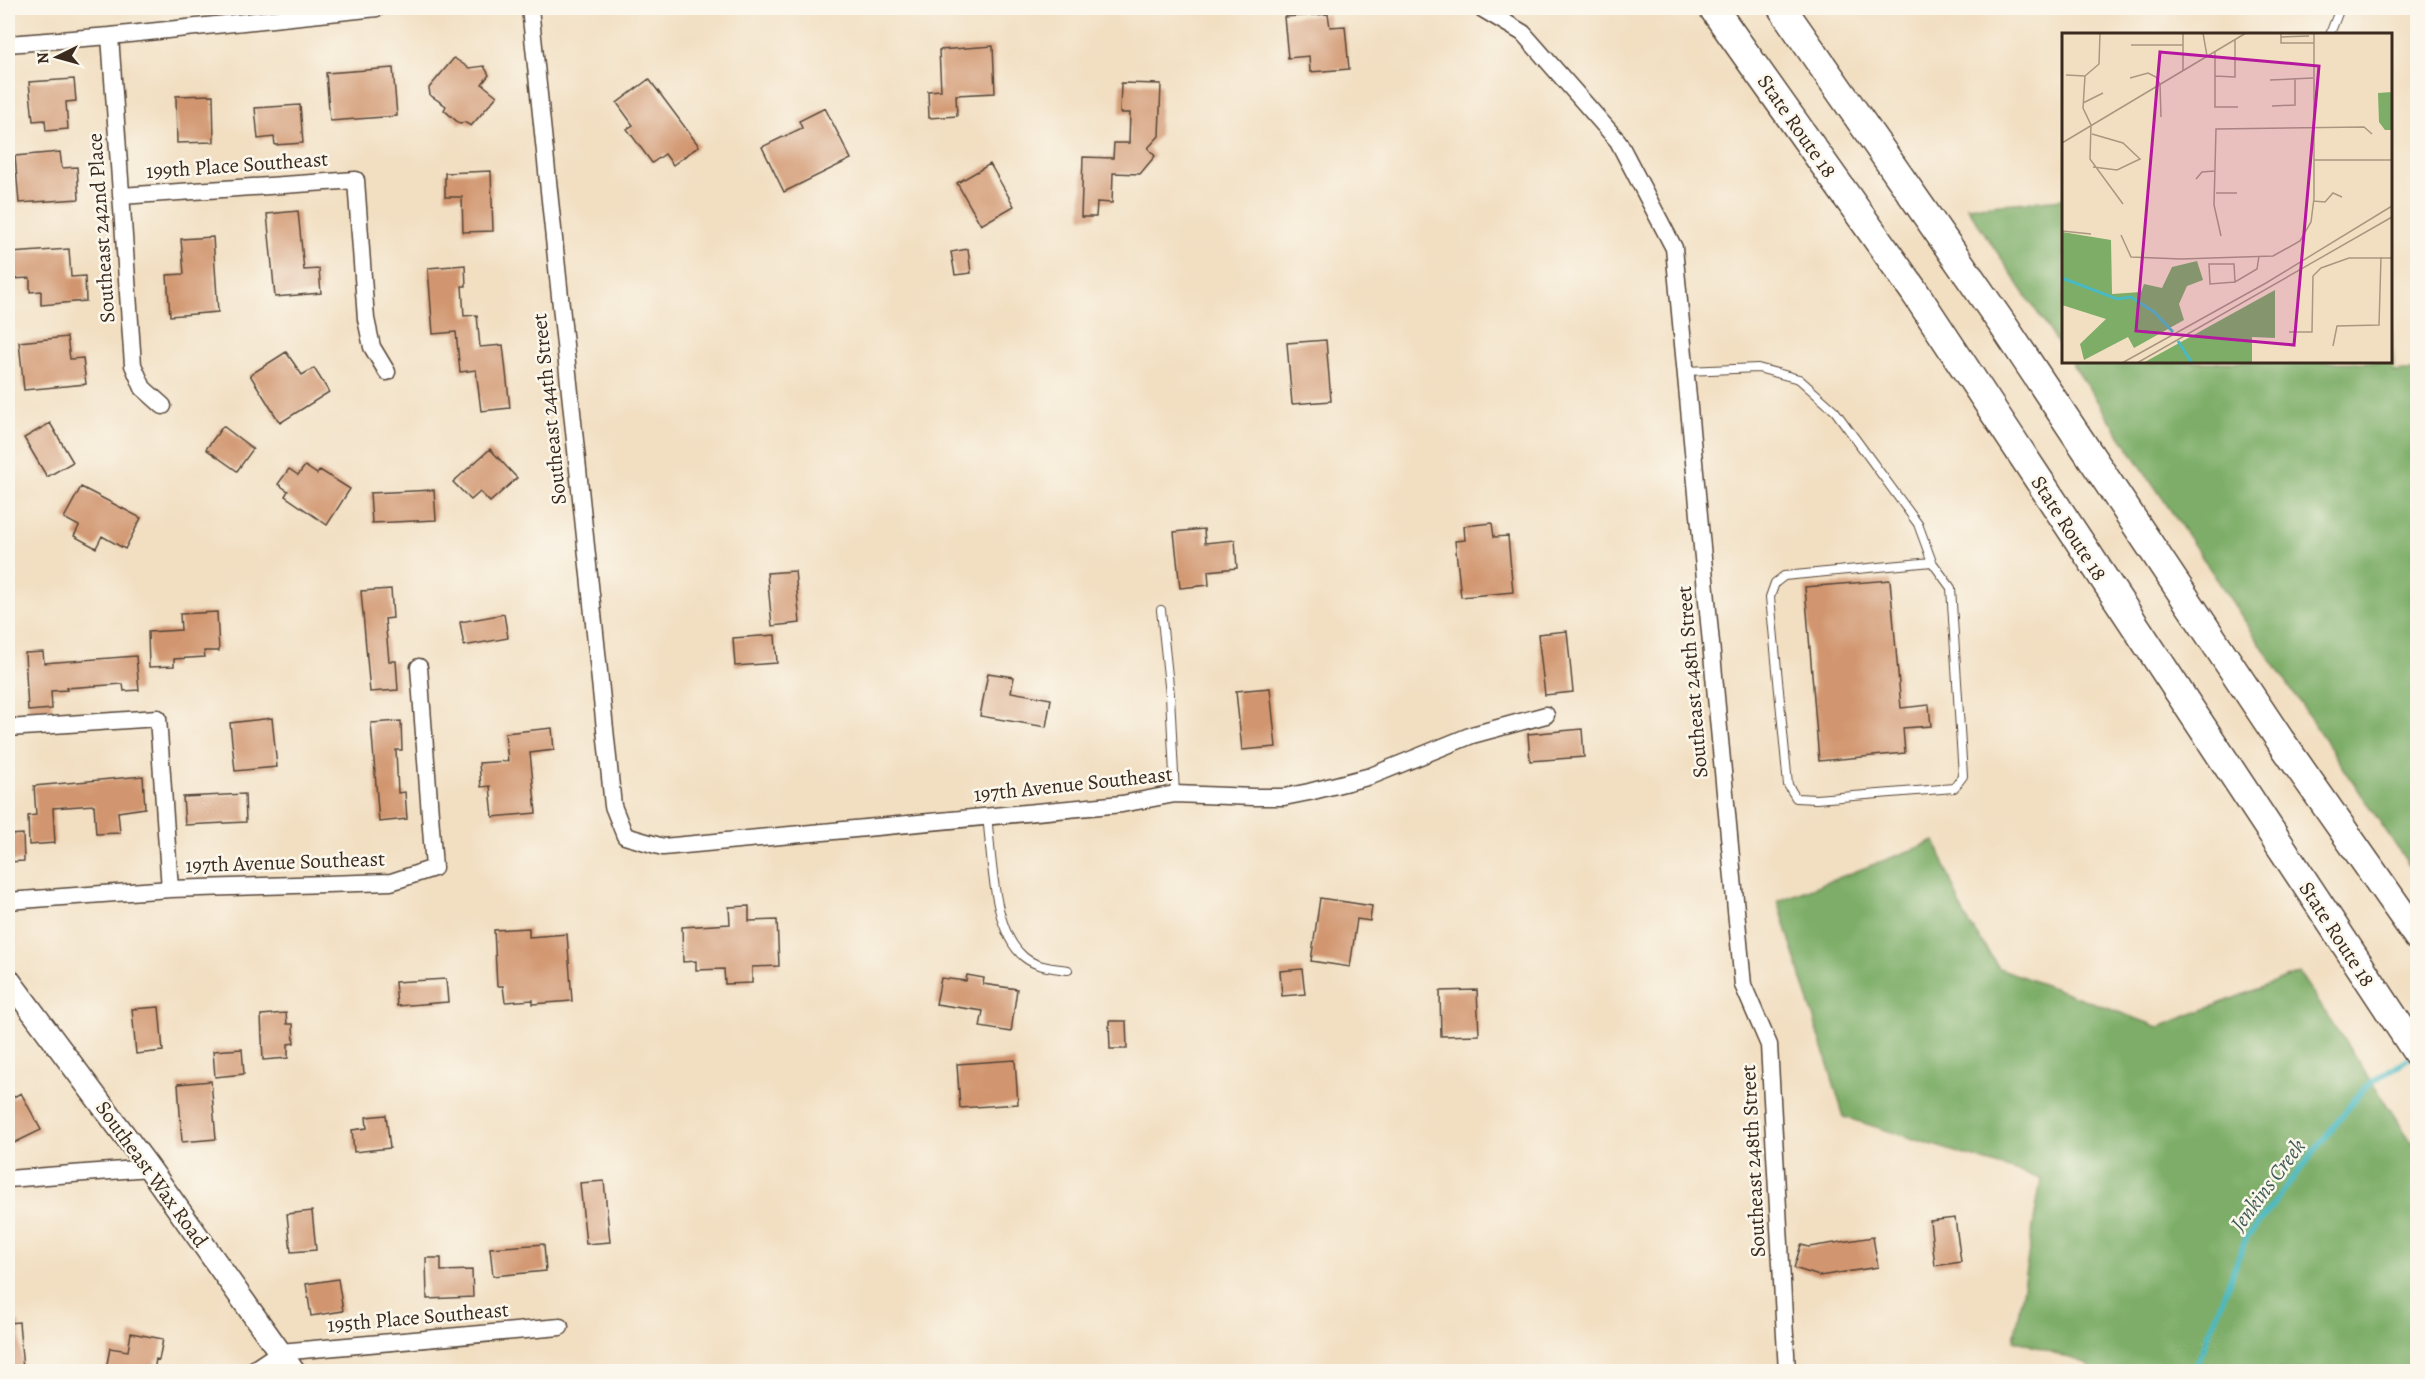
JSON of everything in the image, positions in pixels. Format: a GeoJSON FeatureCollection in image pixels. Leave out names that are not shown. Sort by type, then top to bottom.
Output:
{"type":"FeatureCollection","features":[{"type":"Feature","properties":{"kind":"highway","name":"State Route 18"},"geometry":{"type":"LineString","coordinates":[[1713,8],[1914,291],[2390,1015],[2418,1054]]}},
{"type":"Feature","properties":{"kind":"highway"},"geometry":{"type":"LineString","coordinates":[[1782,8],[2003,325],[2280,740],[2418,937]]}},
{"type":"Feature","properties":{"kind":"street"},"geometry":{"type":"LineString","coordinates":[[8,44],[110,36],[377,8]]}},
{"type":"Feature","properties":{"kind":"street","name":"Southeast 244th Street"},"geometry":{"type":"LineString","coordinates":[[530,8],[613,807]]}},
{"type":"Feature","properties":{"kind":"street","name":"Southeast 248th Street"},"geometry":{"type":"LineString","coordinates":[[1481,8],[1523,33],[1618,141],[1674,248],[1743,985],[1769,1045],[1788,1371]]}},
{"type":"Feature","properties":{"kind":"street","name":"Southeast 242nd Place"},"geometry":{"type":"LineString","coordinates":[[110,36],[133,365],[143,388],[163,406]]}},
{"type":"Feature","properties":{"kind":"street","name":"199th Place Southeast"},"geometry":{"type":"LineString","coordinates":[[121,196],[356,180],[366,319],[372,347],[387,372]]}},
{"type":"Feature","properties":{"kind":"street","name":"197th Avenue Southeast"},"geometry":{"type":"LineString","coordinates":[[8,901],[170,889],[391,882],[434,868],[419,667]]}},
{"type":"Feature","properties":{"kind":"street","name":"197th Avenue Southeast"},"geometry":{"type":"LineString","coordinates":[[613,807],[625,836],[663,846],[1122,804],[1175,794],[1284,797],[1371,776],[1472,735],[1546,715]]}},
{"type":"Feature","properties":{"kind":"street"},"geometry":{"type":"LineString","coordinates":[[8,728],[158,718],[170,889]]}},
{"type":"Feature","properties":{"kind":"street","name":"Southeast Wax Road"},"geometry":{"type":"LineString","coordinates":[[8,978],[149,1168],[294,1371]]}},
{"type":"Feature","properties":{"kind":"street"},"geometry":{"type":"LineString","coordinates":[[8,1179],[149,1168]]}},
{"type":"Feature","properties":{"kind":"street","name":"195th Place Southeast"},"geometry":{"type":"LineString","coordinates":[[280,1352],[560,1327]]}},
{"type":"Feature","properties":{"kind":"street"},"geometry":{"type":"LineString","coordinates":[[250,1371],[280,1352]]}},
{"type":"Feature","properties":{"kind":"lane"},"geometry":{"type":"LineString","coordinates":[[2330,33],[2340,8]]}},
{"type":"Feature","properties":{"kind":"lane"},"geometry":{"type":"LineString","coordinates":[[1686,371],[1758,368],[1799,379],[1835,411],[1918,524],[1932,562],[1951,588],[1963,776],[1954,788],[1816,799],[1796,798],[1788,784],[1770,597],[1775,583],[1784,576],[1932,562]]}},
{"type":"Feature","properties":{"kind":"lane"},"geometry":{"type":"LineString","coordinates":[[1161,609],[1170,695],[1175,794]]}},
{"type":"Feature","properties":{"kind":"lane"},"geometry":{"type":"LineString","coordinates":[[987,816],[996,892],[1005,931],[1024,957],[1038,965],[1068,970]]}},
{"type":"Feature","properties":{"kind":"green space"},"geometry":{"type":"Polygon","coordinates":[[[2062,199],[2062,350],[1967,207],[2062,199]]]}},
{"type":"Feature","properties":{"kind":"green space"},"geometry":{"type":"Polygon","coordinates":[[[2392,342],[2394,372],[2417,370],[2417,877],[2072,363],[2392,363],[2392,342]]]}},
{"type":"Feature","properties":{"kind":"green space"},"geometry":{"type":"Polygon","coordinates":[[[1935,841],[1965,917],[1999,968],[2159,1027],[2299,973],[2417,1150],[2417,1371],[2089,1371],[2088,1364],[2014,1340],[2041,1179],[1844,1117],[1778,901],[1935,841]]]}},
{"type":"Feature","properties":{"kind":"building"},"geometry":{"type":"Polygon","coordinates":[[[1328,14],[1330,27],[1345,26],[1349,69],[1310,72],[1309,56],[1288,58],[1284,17],[1328,14]]]}},
{"type":"Feature","properties":{"kind":"building"},"geometry":{"type":"Polygon","coordinates":[[[993,46],[995,93],[956,95],[957,116],[929,118],[928,91],[941,90],[939,50],[993,46]]]}},
{"type":"Feature","properties":{"kind":"building"},"geometry":{"type":"Polygon","coordinates":[[[454,58],[469,68],[484,66],[489,75],[482,84],[497,96],[471,126],[464,122],[460,124],[444,110],[446,106],[430,95],[429,88],[454,58]]]}},
{"type":"Feature","properties":{"kind":"building"},"geometry":{"type":"Polygon","coordinates":[[[393,68],[397,116],[330,121],[326,73],[393,68]]]}},
{"type":"Feature","properties":{"kind":"building"},"geometry":{"type":"Polygon","coordinates":[[[74,79],[76,101],[66,102],[68,129],[46,131],[45,120],[33,121],[29,82],[74,79]]]}},
{"type":"Feature","properties":{"kind":"building"},"geometry":{"type":"Polygon","coordinates":[[[649,79],[699,146],[673,165],[665,154],[652,163],[627,129],[633,125],[617,103],[649,79]]]}},
{"type":"Feature","properties":{"kind":"building"},"geometry":{"type":"Polygon","coordinates":[[[1121,83],[1161,84],[1159,136],[1148,148],[1155,156],[1140,174],[1113,173],[1112,203],[1097,202],[1096,217],[1081,217],[1083,157],[1113,158],[1114,143],[1129,143],[1130,113],[1120,113],[1121,83]]]}},
{"type":"Feature","properties":{"kind":"building"},"geometry":{"type":"Polygon","coordinates":[[[213,95],[214,142],[177,143],[176,96],[213,95]]]}},
{"type":"Feature","properties":{"kind":"building"},"geometry":{"type":"Polygon","coordinates":[[[300,105],[303,143],[275,145],[274,137],[258,139],[255,108],[300,105]]]}},
{"type":"Feature","properties":{"kind":"building"},"geometry":{"type":"Polygon","coordinates":[[[825,108],[851,159],[784,192],[762,147],[802,128],[799,121],[825,108]]]}},
{"type":"Feature","properties":{"kind":"building"},"geometry":{"type":"Polygon","coordinates":[[[60,152],[62,168],[77,167],[79,199],[19,203],[15,156],[60,152]]]}},
{"type":"Feature","properties":{"kind":"building"},"geometry":{"type":"Polygon","coordinates":[[[990,164],[1014,206],[981,225],[957,183],[990,164]]]}},
{"type":"Feature","properties":{"kind":"building"},"geometry":{"type":"Polygon","coordinates":[[[491,171],[493,231],[463,232],[462,197],[445,197],[445,173],[491,171]]]}},
{"type":"Feature","properties":{"kind":"building"},"geometry":{"type":"Polygon","coordinates":[[[298,211],[304,270],[319,269],[321,293],[275,297],[267,214],[298,211]]]}},
{"type":"Feature","properties":{"kind":"building"},"geometry":{"type":"Polygon","coordinates":[[[213,237],[218,312],[170,316],[167,275],[184,274],[181,239],[213,237]]]}},
{"type":"Feature","properties":{"kind":"building"},"geometry":{"type":"Polygon","coordinates":[[[69,249],[71,277],[85,276],[86,301],[41,305],[41,291],[30,292],[30,278],[11,279],[10,253],[69,249]]]}},
{"type":"Feature","properties":{"kind":"building"},"geometry":{"type":"Polygon","coordinates":[[[968,249],[971,273],[955,275],[951,252],[968,249]]]}},
{"type":"Feature","properties":{"kind":"building"},"geometry":{"type":"Polygon","coordinates":[[[465,265],[466,286],[462,286],[464,316],[477,315],[480,347],[503,345],[510,408],[481,411],[476,370],[460,372],[456,332],[433,334],[428,268],[465,265]]]}},
{"type":"Feature","properties":{"kind":"building"},"geometry":{"type":"Polygon","coordinates":[[[67,337],[70,359],[83,358],[86,384],[24,390],[19,342],[67,337]]]}},
{"type":"Feature","properties":{"kind":"building"},"geometry":{"type":"Polygon","coordinates":[[[1326,340],[1331,401],[1292,404],[1287,343],[1326,340]]]}},
{"type":"Feature","properties":{"kind":"building"},"geometry":{"type":"Polygon","coordinates":[[[286,352],[302,375],[314,368],[329,392],[280,423],[250,375],[286,352]]]}},
{"type":"Feature","properties":{"kind":"building"},"geometry":{"type":"Polygon","coordinates":[[[50,423],[73,462],[47,477],[24,438],[50,423]]]}},
{"type":"Feature","properties":{"kind":"building"},"geometry":{"type":"Polygon","coordinates":[[[223,426],[253,449],[237,471],[206,449],[223,426]]]}},
{"type":"Feature","properties":{"kind":"building"},"geometry":{"type":"Polygon","coordinates":[[[490,449],[517,478],[490,502],[480,492],[471,500],[453,482],[490,449]]]}},
{"type":"Feature","properties":{"kind":"building"},"geometry":{"type":"Polygon","coordinates":[[[305,466],[317,474],[320,470],[350,489],[327,525],[285,496],[288,491],[278,484],[289,469],[298,475],[305,466]]]}},
{"type":"Feature","properties":{"kind":"building"},"geometry":{"type":"Polygon","coordinates":[[[81,487],[141,518],[125,549],[102,536],[96,548],[74,536],[79,526],[64,518],[81,487]]]}},
{"type":"Feature","properties":{"kind":"building"},"geometry":{"type":"Polygon","coordinates":[[[434,490],[436,520],[372,523],[370,493],[434,490]]]}},
{"type":"Feature","properties":{"kind":"building"},"geometry":{"type":"Polygon","coordinates":[[[1492,523],[1494,537],[1508,536],[1513,592],[1461,597],[1455,541],[1465,540],[1464,526],[1492,523]]]}},
{"type":"Feature","properties":{"kind":"building"},"geometry":{"type":"Polygon","coordinates":[[[1204,529],[1205,543],[1235,540],[1237,568],[1208,571],[1209,585],[1180,588],[1174,532],[1204,529]]]}},
{"type":"Feature","properties":{"kind":"building"},"geometry":{"type":"Polygon","coordinates":[[[795,571],[800,623],[772,626],[767,573],[795,571]]]}},
{"type":"Feature","properties":{"kind":"building"},"geometry":{"type":"Polygon","coordinates":[[[1890,580],[1901,708],[1929,705],[1931,726],[1903,728],[1905,753],[1819,761],[1805,587],[1890,580]]]}},
{"type":"Feature","properties":{"kind":"building"},"geometry":{"type":"Polygon","coordinates":[[[391,589],[393,618],[385,619],[389,661],[396,661],[398,690],[370,692],[361,591],[391,589]]]}},
{"type":"Feature","properties":{"kind":"building"},"geometry":{"type":"Polygon","coordinates":[[[217,612],[219,651],[204,651],[205,657],[174,659],[174,666],[149,667],[148,632],[181,630],[180,614],[217,612]]]}},
{"type":"Feature","properties":{"kind":"building"},"geometry":{"type":"Polygon","coordinates":[[[504,614],[508,638],[464,646],[460,622],[504,614]]]}},
{"type":"Feature","properties":{"kind":"building"},"geometry":{"type":"Polygon","coordinates":[[[1567,631],[1573,692],[1545,695],[1538,634],[1567,631]]]}},
{"type":"Feature","properties":{"kind":"building"},"geometry":{"type":"Polygon","coordinates":[[[775,635],[777,663],[735,666],[733,638],[775,635]]]}},
{"type":"Feature","properties":{"kind":"building"},"geometry":{"type":"Polygon","coordinates":[[[43,652],[44,663],[136,656],[139,690],[124,691],[123,684],[66,688],[67,690],[51,691],[52,709],[28,711],[25,653],[43,652]]]}},
{"type":"Feature","properties":{"kind":"building"},"geometry":{"type":"Polygon","coordinates":[[[988,673],[1014,677],[1011,692],[1051,699],[1046,727],[980,716],[988,673]]]}},
{"type":"Feature","properties":{"kind":"building"},"geometry":{"type":"Polygon","coordinates":[[[1270,688],[1276,747],[1242,750],[1236,691],[1270,688]]]}},
{"type":"Feature","properties":{"kind":"building"},"geometry":{"type":"Polygon","coordinates":[[[272,718],[277,767],[235,771],[230,723],[272,718]]]}},
{"type":"Feature","properties":{"kind":"building"},"geometry":{"type":"Polygon","coordinates":[[[401,721],[402,750],[396,750],[398,793],[405,792],[407,819],[379,822],[371,723],[401,721]]]}},
{"type":"Feature","properties":{"kind":"building"},"geometry":{"type":"Polygon","coordinates":[[[552,728],[554,750],[530,753],[536,813],[493,817],[490,786],[481,787],[479,763],[508,761],[505,733],[552,728]]]}},
{"type":"Feature","properties":{"kind":"building"},"geometry":{"type":"Polygon","coordinates":[[[1582,729],[1584,757],[1530,761],[1528,734],[1582,729]]]}},
{"type":"Feature","properties":{"kind":"building"},"geometry":{"type":"Polygon","coordinates":[[[143,776],[145,808],[118,812],[120,833],[96,834],[94,805],[53,808],[55,843],[29,845],[28,816],[36,815],[34,786],[143,776]]]}},
{"type":"Feature","properties":{"kind":"building"},"geometry":{"type":"Polygon","coordinates":[[[245,794],[246,822],[185,825],[183,797],[245,794]]]}},
{"type":"Feature","properties":{"kind":"building"},"geometry":{"type":"Polygon","coordinates":[[[23,834],[24,861],[8,862],[8,835],[23,834]]]}},
{"type":"Feature","properties":{"kind":"building"},"geometry":{"type":"Polygon","coordinates":[[[1320,898],[1372,906],[1370,921],[1357,919],[1350,967],[1311,961],[1320,898]]]}},
{"type":"Feature","properties":{"kind":"building"},"geometry":{"type":"Polygon","coordinates":[[[749,906],[749,921],[777,920],[779,966],[752,967],[752,983],[725,984],[724,969],[696,970],[696,961],[683,962],[682,927],[730,924],[729,907],[749,906]]]}},
{"type":"Feature","properties":{"kind":"building"},"geometry":{"type":"Polygon","coordinates":[[[529,928],[529,937],[567,934],[572,1001],[533,1004],[533,1000],[505,1002],[503,986],[497,986],[494,930],[529,928]]]}},
{"type":"Feature","properties":{"kind":"building"},"geometry":{"type":"Polygon","coordinates":[[[1302,969],[1305,994],[1282,996],[1280,971],[1302,969]]]}},
{"type":"Feature","properties":{"kind":"building"},"geometry":{"type":"Polygon","coordinates":[[[967,975],[984,978],[983,984],[1017,989],[1011,1032],[980,1027],[983,1011],[936,1004],[941,978],[966,981],[967,975]]]}},
{"type":"Feature","properties":{"kind":"building"},"geometry":{"type":"Polygon","coordinates":[[[446,979],[448,1002],[397,1006],[395,982],[446,979]]]}},
{"type":"Feature","properties":{"kind":"building"},"geometry":{"type":"Polygon","coordinates":[[[1477,990],[1479,1035],[1441,1036],[1440,991],[1477,990]]]}},
{"type":"Feature","properties":{"kind":"building"},"geometry":{"type":"Polygon","coordinates":[[[159,1007],[163,1051],[136,1054],[132,1009],[159,1007]]]}},
{"type":"Feature","properties":{"kind":"building"},"geometry":{"type":"Polygon","coordinates":[[[286,1013],[287,1024],[293,1024],[294,1043],[288,1044],[288,1058],[263,1060],[261,1015],[286,1013]]]}},
{"type":"Feature","properties":{"kind":"building"},"geometry":{"type":"Polygon","coordinates":[[[1109,1021],[1126,1021],[1127,1049],[1110,1049],[1109,1021]]]}},
{"type":"Feature","properties":{"kind":"building"},"geometry":{"type":"Polygon","coordinates":[[[242,1049],[244,1074],[215,1077],[213,1051],[242,1049]]]}},
{"type":"Feature","properties":{"kind":"building"},"geometry":{"type":"Polygon","coordinates":[[[1015,1060],[1018,1104],[960,1108],[957,1064],[1015,1060]]]}},
{"type":"Feature","properties":{"kind":"building"},"geometry":{"type":"Polygon","coordinates":[[[211,1081],[216,1139],[182,1142],[178,1084],[211,1081]]]}},
{"type":"Feature","properties":{"kind":"building"},"geometry":{"type":"Polygon","coordinates":[[[21,1093],[41,1130],[12,1144],[8,1135],[8,1100],[21,1093]]]}},
{"type":"Feature","properties":{"kind":"building"},"geometry":{"type":"Polygon","coordinates":[[[386,1115],[390,1148],[354,1152],[352,1130],[367,1128],[366,1117],[386,1115]]]}},
{"type":"Feature","properties":{"kind":"building"},"geometry":{"type":"Polygon","coordinates":[[[604,1181],[610,1242],[586,1244],[580,1183],[604,1181]]]}},
{"type":"Feature","properties":{"kind":"building"},"geometry":{"type":"Polygon","coordinates":[[[312,1211],[316,1250],[291,1252],[287,1214],[312,1211]]]}},
{"type":"Feature","properties":{"kind":"building"},"geometry":{"type":"Polygon","coordinates":[[[1955,1218],[1961,1262],[1935,1266],[1930,1221],[1955,1218]]]}},
{"type":"Feature","properties":{"kind":"building"},"geometry":{"type":"Polygon","coordinates":[[[1873,1237],[1878,1267],[1819,1276],[1794,1268],[1801,1245],[1809,1247],[1873,1237]]]}},
{"type":"Feature","properties":{"kind":"building"},"geometry":{"type":"Polygon","coordinates":[[[544,1244],[546,1271],[493,1276],[490,1248],[544,1244]]]}},
{"type":"Feature","properties":{"kind":"building"},"geometry":{"type":"Polygon","coordinates":[[[426,1258],[441,1258],[441,1271],[472,1270],[473,1297],[427,1299],[426,1258]]]}},
{"type":"Feature","properties":{"kind":"building"},"geometry":{"type":"Polygon","coordinates":[[[338,1279],[343,1311],[311,1316],[306,1284],[338,1279]]]}},
{"type":"Feature","properties":{"kind":"building"},"geometry":{"type":"Polygon","coordinates":[[[19,1322],[23,1369],[8,1370],[8,1323],[19,1322]]]}},
{"type":"Feature","properties":{"kind":"building"},"geometry":{"type":"Polygon","coordinates":[[[131,1333],[163,1339],[159,1360],[156,1359],[154,1371],[106,1369],[110,1348],[128,1351],[131,1333]]]}},
{"type":"Feature","properties":{"kind":"waterway","name":"Jenkins Creek"},"geometry":{"type":"LineString","coordinates":[[2191,1372],[2197,1364],[2246,1239],[2363,1089],[2410,1057]]}}]}
